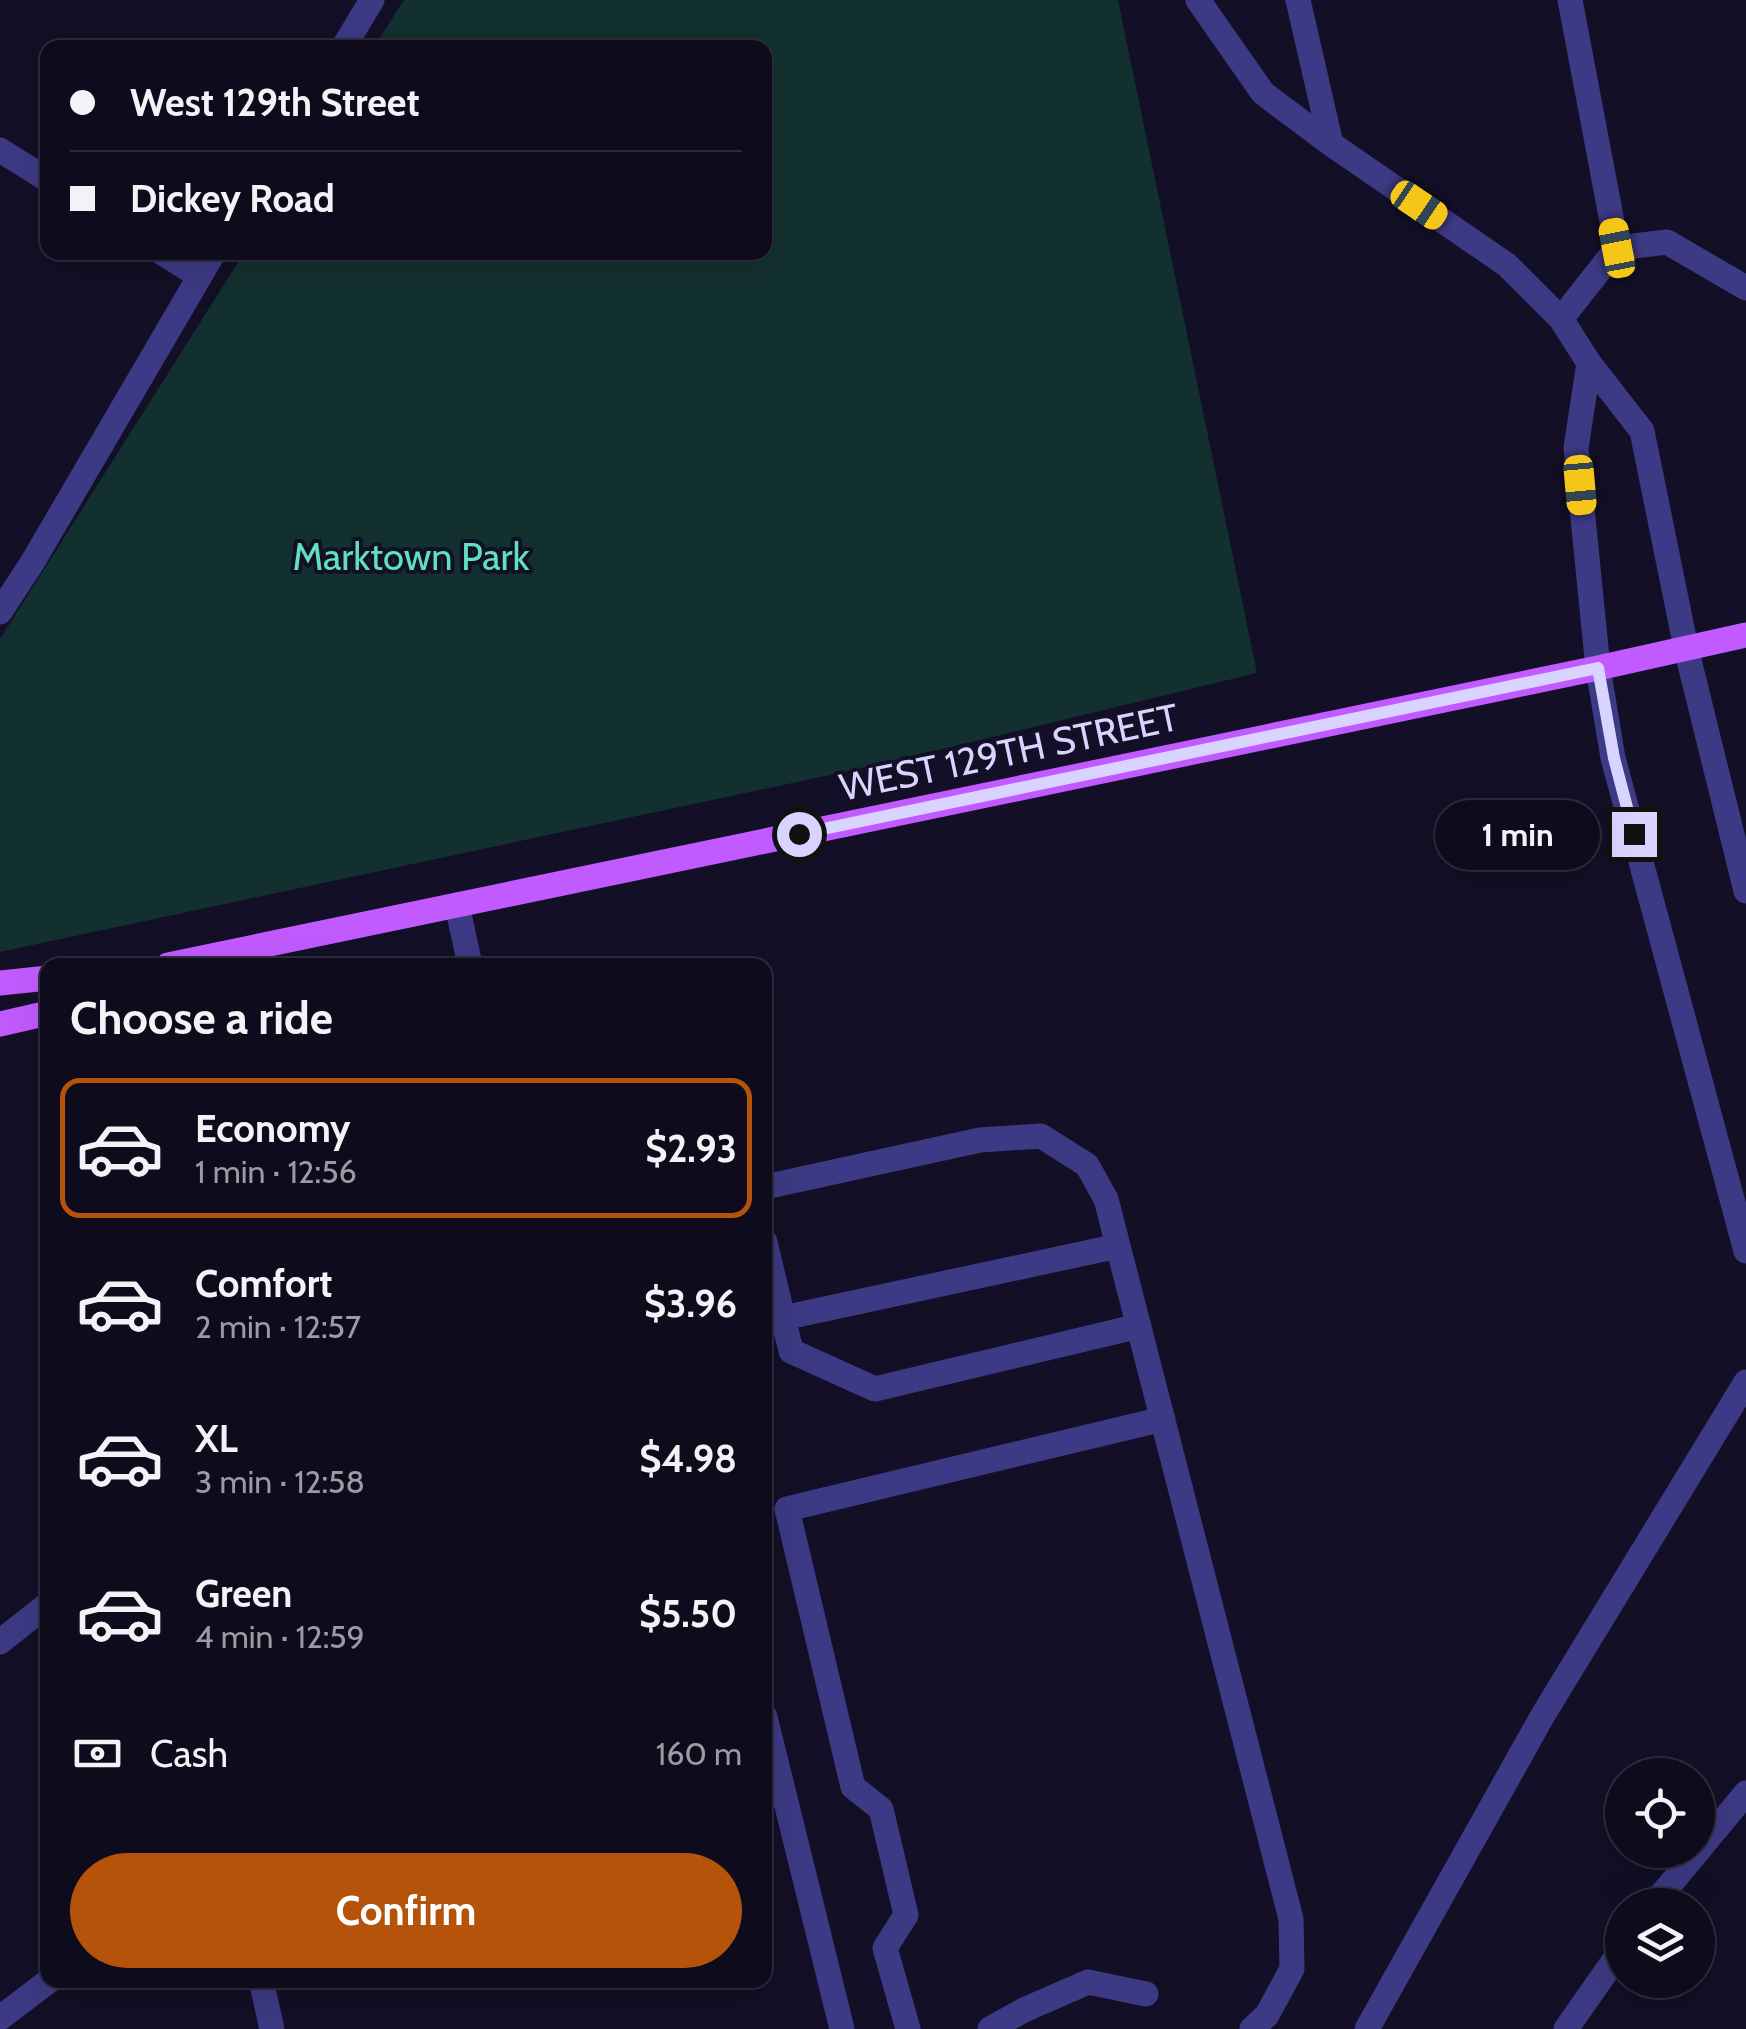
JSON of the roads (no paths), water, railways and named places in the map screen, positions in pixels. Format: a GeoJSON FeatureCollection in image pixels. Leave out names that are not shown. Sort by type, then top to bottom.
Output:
{"type":"FeatureCollection","features":[{"type":"Feature","properties":{"kind":"main road","name":"WEST 129TH STREET"},"geometry":{"type":"LineString","coordinates":[[202,958],[1746,635]]}},
{"type":"Feature","properties":{"kind":"main road"},"geometry":{"type":"LineString","coordinates":[[0,982],[40,979]]}},
{"type":"Feature","properties":{"kind":"main road"},"geometry":{"type":"LineString","coordinates":[[0,1024],[40,1016]]}},
{"type":"Feature","properties":{"kind":"street"},"geometry":{"type":"LineString","coordinates":[[347,40],[372,0]]}},
{"type":"Feature","properties":{"kind":"street"},"geometry":{"type":"LineString","coordinates":[[1198,0],[1263,93],[1508,266],[1561,319],[1642,431],[1686,648],[1746,891]]}},
{"type":"Feature","properties":{"kind":"street"},"geometry":{"type":"LineString","coordinates":[[1298,0],[1331,144]]}},
{"type":"Feature","properties":{"kind":"street"},"geometry":{"type":"LineString","coordinates":[[1570,0],[1617,248]]}},
{"type":"Feature","properties":{"kind":"street"},"geometry":{"type":"LineString","coordinates":[[0,150],[40,175]]}},
{"type":"Feature","properties":{"kind":"street"},"geometry":{"type":"LineString","coordinates":[[1561,319],[1617,248],[1667,242],[1746,288]]}},
{"type":"Feature","properties":{"kind":"street"},"geometry":{"type":"LineString","coordinates":[[174,260],[199,276]]}},
{"type":"Feature","properties":{"kind":"street"},"geometry":{"type":"LineString","coordinates":[[0,612],[209,260]]}},
{"type":"Feature","properties":{"kind":"street"},"geometry":{"type":"LineString","coordinates":[[1590,363],[1576,448],[1598,668],[1614,758],[1746,1251]]}},
{"type":"Feature","properties":{"kind":"street"},"geometry":{"type":"LineString","coordinates":[[457,905],[468,958]]}},
{"type":"Feature","properties":{"kind":"street"},"geometry":{"type":"LineString","coordinates":[[772,1185],[980,1140],[1042,1136],[1087,1165],[1106,1200],[1291,1919],[1292,1969],[1267,2015],[1252,2029]]}},
{"type":"Feature","properties":{"kind":"street"},"geometry":{"type":"LineString","coordinates":[[783,1318],[1118,1246]]}},
{"type":"Feature","properties":{"kind":"street"},"geometry":{"type":"LineString","coordinates":[[772,1272],[791,1351],[875,1389],[1139,1326]]}},
{"type":"Feature","properties":{"kind":"street"},"geometry":{"type":"LineString","coordinates":[[1367,2029],[1543,1715],[1746,1382]]}},
{"type":"Feature","properties":{"kind":"street"},"geometry":{"type":"LineString","coordinates":[[908,2029],[885,1948],[906,1915],[881,1809],[853,1786],[786,1509],[1163,1419]]}},
{"type":"Feature","properties":{"kind":"street"},"geometry":{"type":"LineString","coordinates":[[0,1642],[40,1610]]}},
{"type":"Feature","properties":{"kind":"street"},"geometry":{"type":"LineString","coordinates":[[772,1745],[842,2029]]}},
{"type":"Feature","properties":{"kind":"street"},"geometry":{"type":"LineString","coordinates":[[1667,1888],[1746,1794]]}},
{"type":"Feature","properties":{"kind":"street"},"geometry":{"type":"LineString","coordinates":[[1566,2029],[1605,1973]]}},
{"type":"Feature","properties":{"kind":"street"},"geometry":{"type":"LineString","coordinates":[[990,2029],[1088,1982],[1146,1994]]}},
{"type":"Feature","properties":{"kind":"street"},"geometry":{"type":"LineString","coordinates":[[0,2018],[40,1988]]}},
{"type":"Feature","properties":{"kind":"street"},"geometry":{"type":"LineString","coordinates":[[263,1988],[272,2029]]}},
{"type":"Feature","properties":{"kind":"park label","name":"Marktown Park"},"geometry":{"type":"Point","coordinates":[411,556]}}]}
